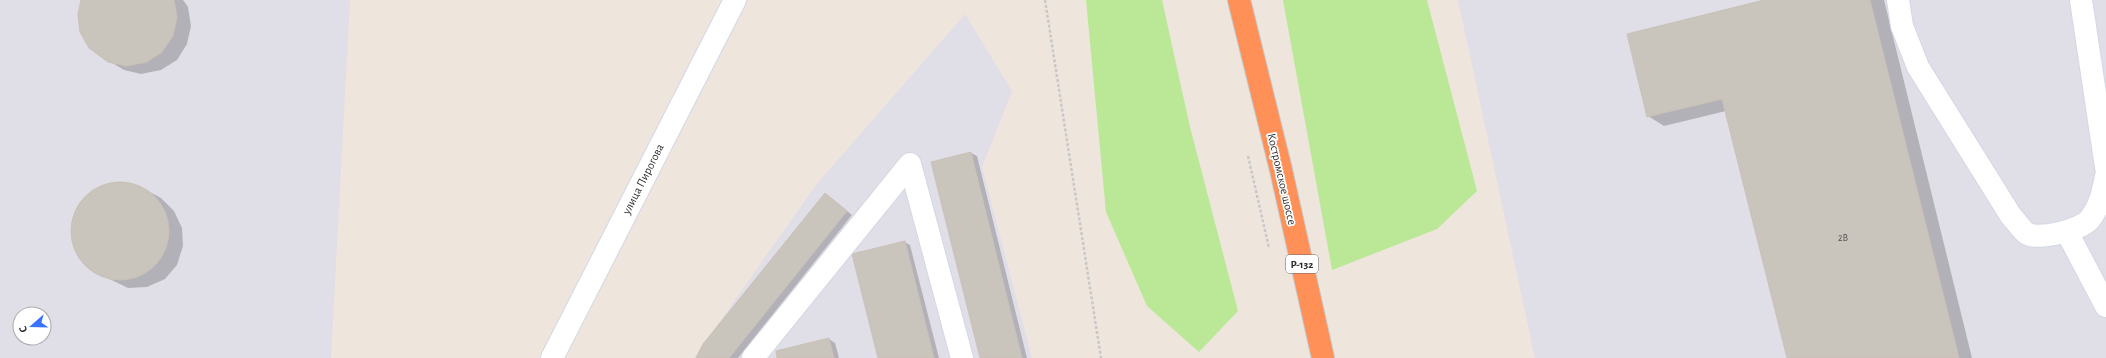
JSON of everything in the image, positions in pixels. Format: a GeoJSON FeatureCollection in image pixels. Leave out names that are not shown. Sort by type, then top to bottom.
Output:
{"type":"FeatureCollection","features":[{"type":"Feature","properties":{"kind":"highway","name":"Костромское шоссе"},"geometry":{"type":"LineString","coordinates":[[1239,0],[1281,170],[1323,358]]}},
{"type":"Feature","properties":{"kind":"street","name":"улица Пирогова"},"geometry":{"type":"LineString","coordinates":[[552,358],[735,0]]}},
{"type":"Feature","properties":{"kind":"street"},"geometry":{"type":"LineString","coordinates":[[1898,0],[1902,26],[1918,67],[2011,216],[2026,233],[2037,237],[2067,232],[2089,221],[2101,201],[2106,176]]}},
{"type":"Feature","properties":{"kind":"street"},"geometry":{"type":"LineString","coordinates":[[2081,0],[2106,167]]}},
{"type":"Feature","properties":{"kind":"street"},"geometry":{"type":"LineString","coordinates":[[753,358],[910,164],[962,358]]}},
{"type":"Feature","properties":{"kind":"street"},"geometry":{"type":"LineString","coordinates":[[2067,232],[2106,306]]}},
{"type":"Feature","properties":{"kind":"path"},"geometry":{"type":"LineString","coordinates":[[1045,0],[1101,358]]}},
{"type":"Feature","properties":{"kind":"path"},"geometry":{"type":"LineString","coordinates":[[1246,148],[1270,249]]}},
{"type":"Feature","properties":{"kind":"shaded area"},"geometry":{"type":"Polygon","coordinates":[[[0,0],[350,0],[331,358],[0,358],[0,0]]]}},
{"type":"Feature","properties":{"kind":"shaded area"},"geometry":{"type":"Polygon","coordinates":[[[1458,0],[2106,0],[2106,358],[1535,358],[1458,0]]]}},
{"type":"Feature","properties":{"kind":"shaded area"},"geometry":{"type":"Polygon","coordinates":[[[965,14],[1012,91],[982,167],[1032,358],[694,358],[816,185],[965,14]]]}},
{"type":"Feature","properties":{"kind":"green space"},"geometry":{"type":"Polygon","coordinates":[[[1086,0],[1162,0],[1190,127],[1238,311],[1199,352],[1147,306],[1106,212],[1086,0]]]}},
{"type":"Feature","properties":{"kind":"green space"},"geometry":{"type":"Polygon","coordinates":[[[1283,0],[1427,0],[1477,191],[1437,229],[1332,270],[1283,0]]]}},
{"type":"Feature","properties":{"kind":"building"},"geometry":{"type":"Polygon","coordinates":[[[81,0],[174,0],[177,17],[173,36],[162,52],[147,62],[126,66],[108,62],[89,48],[80,32],[78,14],[81,0]]]}},
{"type":"Feature","properties":{"kind":"building"},"geometry":{"type":"Polygon","coordinates":[[[1764,0],[1870,0],[1959,358],[1787,358],[1722,99],[1647,117],[1627,34],[1764,0]]]}},
{"type":"Feature","properties":{"kind":"building"},"geometry":{"type":"Polygon","coordinates":[[[971,152],[1022,358],[980,358],[931,162],[971,152]]]}},
{"type":"Feature","properties":{"kind":"building"},"geometry":{"type":"Polygon","coordinates":[[[120,182],[139,185],[155,196],[166,212],[169,231],[166,250],[155,266],[139,277],[120,280],[101,277],[85,266],[74,250],[71,231],[74,212],[85,196],[101,185],[120,182]]]}},
{"type":"Feature","properties":{"kind":"building"},"geometry":{"type":"Polygon","coordinates":[[[825,193],[847,211],[729,358],[696,358],[703,344],[825,193]]]}},
{"type":"Feature","properties":{"kind":"building"},"geometry":{"type":"Polygon","coordinates":[[[905,241],[934,358],[878,358],[852,254],[905,241]]]}},
{"type":"Feature","properties":{"kind":"building"},"geometry":{"type":"Polygon","coordinates":[[[829,338],[834,358],[777,358],[776,351],[829,338]]]}}]}
